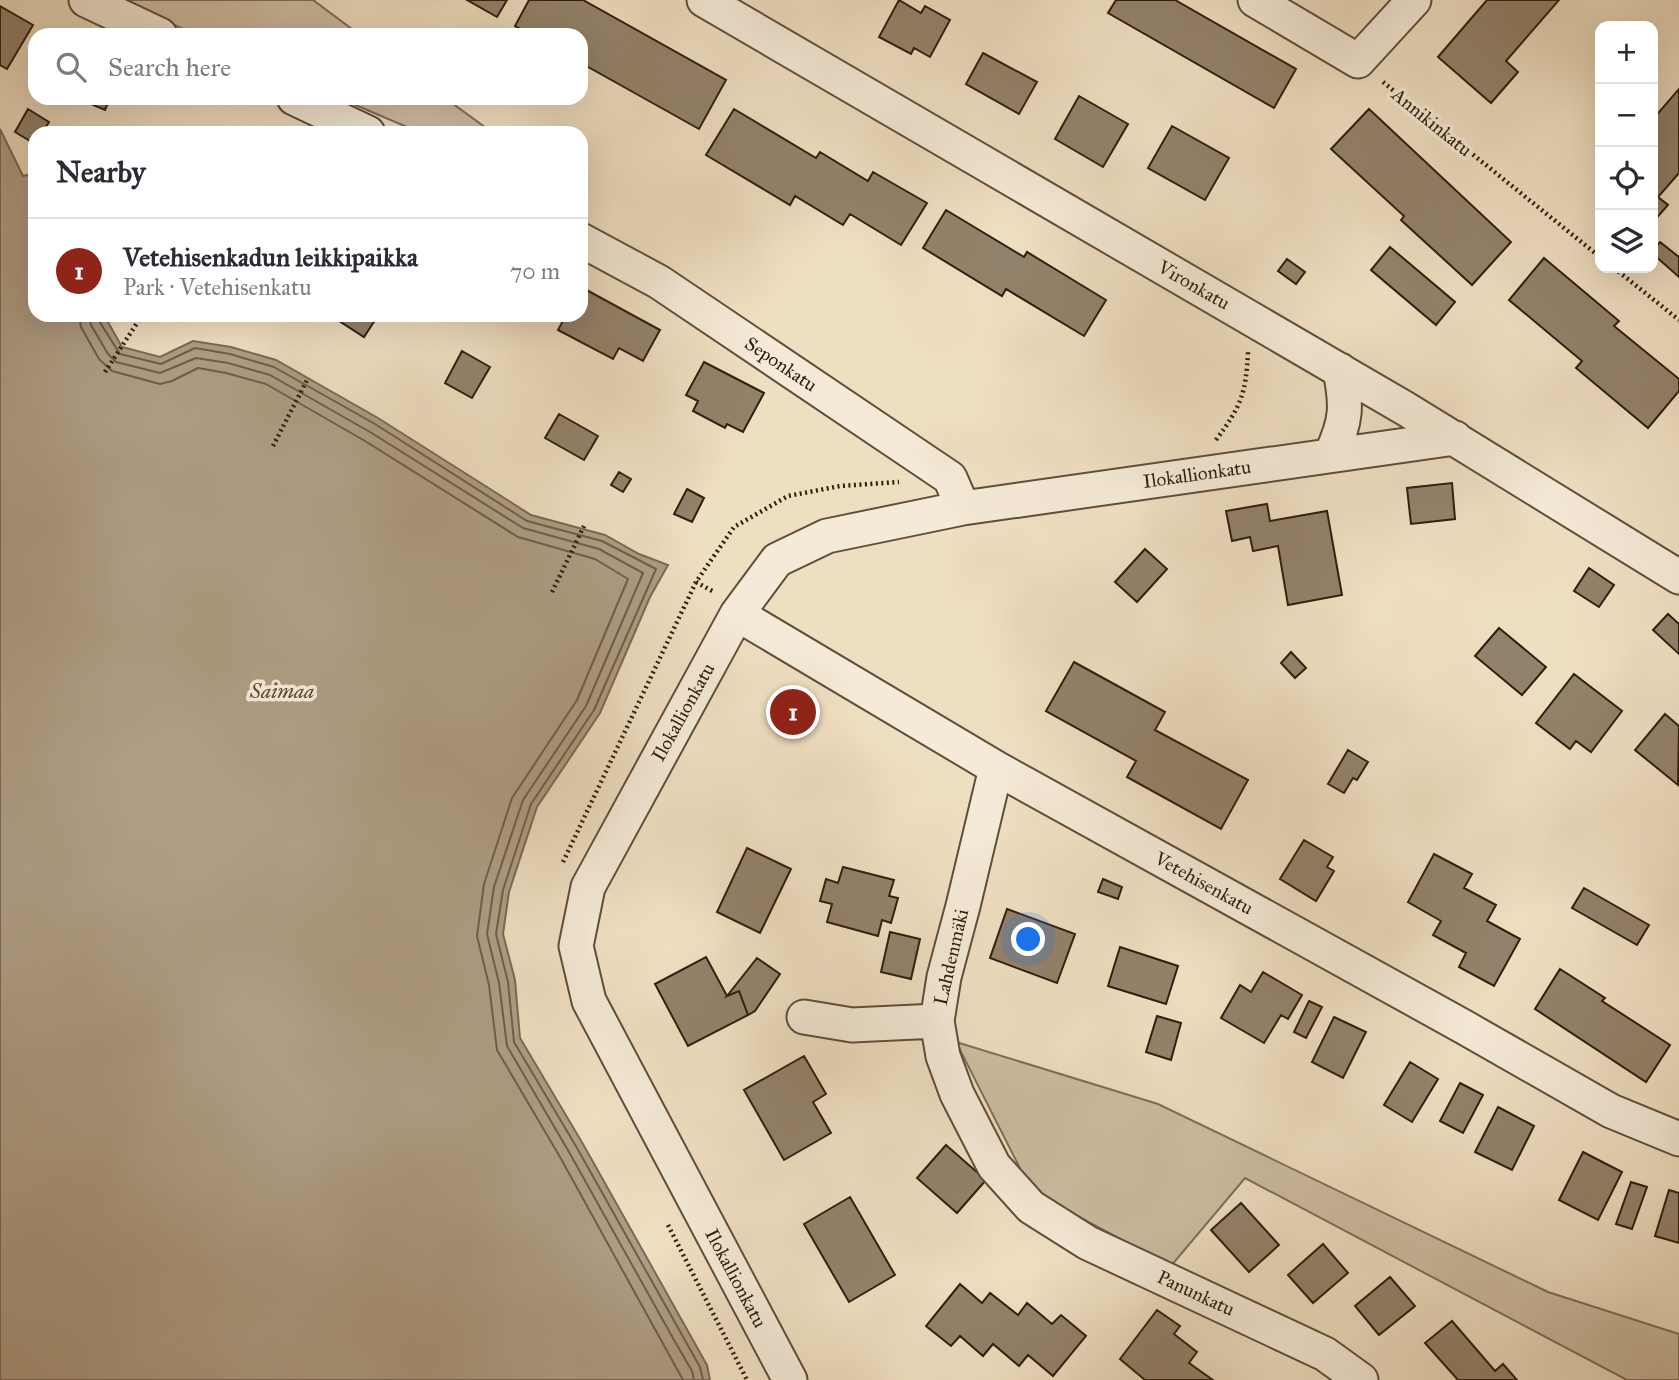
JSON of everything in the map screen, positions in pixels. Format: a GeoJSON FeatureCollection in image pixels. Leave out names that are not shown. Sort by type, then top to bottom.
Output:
{"type":"FeatureCollection","features":[{"type":"Feature","properties":{"kind":"street"},"geometry":{"type":"LineString","coordinates":[[86,0],[145,28]]}},
{"type":"Feature","properties":{"kind":"street","name":"Vironkatu"},"geometry":{"type":"LineString","coordinates":[[704,0],[1455,438],[1679,577]]}},
{"type":"Feature","properties":{"kind":"street"},"geometry":{"type":"LineString","coordinates":[[1255,0],[1357,61],[1414,0]]}},
{"type":"Feature","properties":{"kind":"street"},"geometry":{"type":"LineString","coordinates":[[309,105],[353,126]]}},
{"type":"Feature","properties":{"kind":"street","name":"Seponkatu"},"geometry":{"type":"LineString","coordinates":[[588,244],[659,282],[950,478],[963,508]]}},
{"type":"Feature","properties":{"kind":"street"},"geometry":{"type":"LineString","coordinates":[[1331,454],[1341,433],[1346,401],[1340,370]]}},
{"type":"Feature","properties":{"kind":"street","name":"Ilokallionkatu"},"geometry":{"type":"LineString","coordinates":[[790,1380],[589,1001],[576,946],[588,887],[737,614],[777,560],[828,536],[963,508],[1455,438]]}},
{"type":"Feature","properties":{"kind":"street","name":"Vetehisenkatu"},"geometry":{"type":"LineString","coordinates":[[737,614],[996,768],[1611,1111],[1679,1139]]}},
{"type":"Feature","properties":{"kind":"street","name":"Lahdenmäki"},"geometry":{"type":"LineString","coordinates":[[996,768],[944,977],[937,1021],[943,1056],[957,1094],[994,1166],[1031,1207]]}},
{"type":"Feature","properties":{"kind":"street"},"geometry":{"type":"LineString","coordinates":[[804,1017],[852,1025],[937,1021]]}},
{"type":"Feature","properties":{"kind":"street","name":"Panunkatu"},"geometry":{"type":"LineString","coordinates":[[1031,1207],[1088,1243],[1325,1354],[1361,1380]]}},
{"type":"Feature","properties":{"kind":"path","name":"Annikinkatu"},"geometry":{"type":"LineString","coordinates":[[1357,61],[1595,253]]}},
{"type":"Feature","properties":{"kind":"path"},"geometry":{"type":"LineString","coordinates":[[1620,273],[1679,320]]}},
{"type":"Feature","properties":{"kind":"path"},"geometry":{"type":"LineString","coordinates":[[1209,449],[1236,413],[1247,380],[1248,316]]}},
{"type":"Feature","properties":{"kind":"path"},"geometry":{"type":"LineString","coordinates":[[106,372],[138,322]]}},
{"type":"Feature","properties":{"kind":"path"},"geometry":{"type":"LineString","coordinates":[[273,446],[307,380]]}},
{"type":"Feature","properties":{"kind":"path"},"geometry":{"type":"LineString","coordinates":[[552,592],[584,526]]}},
{"type":"Feature","properties":{"kind":"shaded area"},"geometry":{"type":"Polygon","coordinates":[[[121,0],[313,0],[351,28],[181,28],[121,0]]]}},
{"type":"Feature","properties":{"kind":"shaded area"},"geometry":{"type":"Polygon","coordinates":[[[355,105],[455,105],[483,126],[405,126],[355,105]]]}},
{"type":"Feature","properties":{"kind":"shaded area"},"geometry":{"type":"Polygon","coordinates":[[[956,1042],[1158,1104],[1548,1292],[1679,1334],[1679,1380],[1627,1380],[1245,1178],[1171,1266],[1032,1192],[956,1042]]]}},
{"type":"Feature","properties":{"kind":"water","name":"Saimaa"},"geometry":{"type":"Polygon","coordinates":[[[0,129],[23,176],[28,175],[28,322],[108,322],[122,347],[160,357],[193,341],[231,347],[276,360],[378,418],[531,515],[605,535],[639,554],[668,565],[650,597],[600,713],[537,807],[509,892],[503,934],[515,980],[520,1038],[707,1365],[710,1380],[0,1380],[0,129]]]}},
{"type":"Feature","properties":{"kind":"building"},"geometry":{"type":"Polygon","coordinates":[[[467,0],[507,0],[497,17],[467,0]]]}},
{"type":"Feature","properties":{"kind":"building"},"geometry":{"type":"Polygon","coordinates":[[[529,0],[583,0],[726,80],[699,129],[588,67],[588,28],[515,26],[529,0]]]}},
{"type":"Feature","properties":{"kind":"building"},"geometry":{"type":"Polygon","coordinates":[[[899,0],[921,13],[925,6],[950,20],[930,57],[914,48],[911,54],[879,37],[899,0]]]}},
{"type":"Feature","properties":{"kind":"building"},"geometry":{"type":"Polygon","coordinates":[[[1116,0],[1175,0],[1296,69],[1274,108],[1108,13],[1116,0]]]}},
{"type":"Feature","properties":{"kind":"building"},"geometry":{"type":"Polygon","coordinates":[[[1487,0],[1559,0],[1506,61],[1518,72],[1491,103],[1438,57],[1487,0]]]}},
{"type":"Feature","properties":{"kind":"building"},"geometry":{"type":"Polygon","coordinates":[[[0,6],[33,25],[28,28],[28,33],[7,69],[0,65],[0,6]]]}},
{"type":"Feature","properties":{"kind":"building"},"geometry":{"type":"Polygon","coordinates":[[[983,53],[1037,82],[1019,114],[966,84],[983,53]]]}},
{"type":"Feature","properties":{"kind":"building"},"geometry":{"type":"Polygon","coordinates":[[[1679,89],[1679,173],[1658,197],[1658,147],[1658,113],[1679,89]]]}},
{"type":"Feature","properties":{"kind":"building"},"geometry":{"type":"Polygon","coordinates":[[[1079,96],[1128,124],[1103,167],[1055,139],[1079,96]]]}},
{"type":"Feature","properties":{"kind":"building"},"geometry":{"type":"Polygon","coordinates":[[[93,105],[107,105],[105,110],[93,105]]]}},
{"type":"Feature","properties":{"kind":"building"},"geometry":{"type":"Polygon","coordinates":[[[28,109],[49,122],[46,126],[28,126],[28,140],[15,132],[28,109]]]}},
{"type":"Feature","properties":{"kind":"building"},"geometry":{"type":"Polygon","coordinates":[[[734,109],[816,158],[820,152],[868,181],[873,172],[927,203],[901,245],[850,214],[843,225],[795,196],[790,205],[706,155],[734,109]]]}},
{"type":"Feature","properties":{"kind":"building"},"geometry":{"type":"Polygon","coordinates":[[[1369,109],[1511,242],[1472,285],[1401,220],[1404,216],[1331,149],[1369,109]]]}},
{"type":"Feature","properties":{"kind":"building"},"geometry":{"type":"Polygon","coordinates":[[[1172,126],[1229,158],[1205,200],[1148,168],[1172,126]]]}},
{"type":"Feature","properties":{"kind":"building"},"geometry":{"type":"Polygon","coordinates":[[[1658,197],[1668,205],[1658,216],[1658,197]]]}},
{"type":"Feature","properties":{"kind":"building"},"geometry":{"type":"Polygon","coordinates":[[[946,210],[1024,257],[1027,252],[1106,300],[1084,336],[1006,289],[1002,296],[923,248],[946,210]]]}},
{"type":"Feature","properties":{"kind":"building"},"geometry":{"type":"Polygon","coordinates":[[[1660,242],[1679,257],[1679,277],[1658,258],[1660,242]]]}},
{"type":"Feature","properties":{"kind":"building"},"geometry":{"type":"Polygon","coordinates":[[[1390,247],[1455,302],[1436,325],[1371,270],[1390,247]]]}},
{"type":"Feature","properties":{"kind":"building"},"geometry":{"type":"Polygon","coordinates":[[[1544,258],[1619,321],[1614,326],[1679,379],[1679,391],[1648,428],[1576,368],[1582,361],[1509,300],[1544,258]]]}},
{"type":"Feature","properties":{"kind":"building"},"geometry":{"type":"Polygon","coordinates":[[[1287,259],[1305,272],[1296,284],[1278,271],[1287,259]]]}},
{"type":"Feature","properties":{"kind":"building"},"geometry":{"type":"Polygon","coordinates":[[[588,291],[660,330],[643,361],[619,348],[613,359],[558,330],[562,322],[588,322],[588,291]]]}},
{"type":"Feature","properties":{"kind":"building"},"geometry":{"type":"Polygon","coordinates":[[[341,322],[374,322],[364,337],[341,322]]]}},
{"type":"Feature","properties":{"kind":"building"},"geometry":{"type":"Polygon","coordinates":[[[462,351],[490,367],[472,398],[445,383],[462,351]]]}},
{"type":"Feature","properties":{"kind":"building"},"geometry":{"type":"Polygon","coordinates":[[[704,362],[764,393],[743,432],[727,424],[725,428],[693,411],[698,401],[686,395],[704,362]]]}},
{"type":"Feature","properties":{"kind":"building"},"geometry":{"type":"Polygon","coordinates":[[[559,414],[598,436],[584,460],[545,438],[559,414]]]}},
{"type":"Feature","properties":{"kind":"building"},"geometry":{"type":"Polygon","coordinates":[[[619,472],[631,479],[623,492],[611,485],[619,472]]]}},
{"type":"Feature","properties":{"kind":"building"},"geometry":{"type":"Polygon","coordinates":[[[1452,483],[1455,519],[1411,524],[1407,488],[1452,483]]]}},
{"type":"Feature","properties":{"kind":"building"},"geometry":{"type":"Polygon","coordinates":[[[687,489],[704,498],[692,522],[674,514],[687,489]]]}},
{"type":"Feature","properties":{"kind":"building"},"geometry":{"type":"Polygon","coordinates":[[[1267,504],[1270,521],[1327,511],[1342,595],[1288,605],[1278,546],[1253,551],[1250,537],[1232,541],[1226,511],[1267,504]]]}},
{"type":"Feature","properties":{"kind":"building"},"geometry":{"type":"Polygon","coordinates":[[[1145,549],[1167,569],[1137,602],[1115,582],[1145,549]]]}},
{"type":"Feature","properties":{"kind":"building"},"geometry":{"type":"Polygon","coordinates":[[[1589,568],[1614,585],[1599,607],[1574,591],[1589,568]]]}},
{"type":"Feature","properties":{"kind":"building"},"geometry":{"type":"Polygon","coordinates":[[[1668,614],[1679,624],[1679,654],[1653,630],[1668,614]]]}},
{"type":"Feature","properties":{"kind":"building"},"geometry":{"type":"Polygon","coordinates":[[[1499,628],[1546,667],[1522,695],[1475,656],[1499,628]]]}},
{"type":"Feature","properties":{"kind":"building"},"geometry":{"type":"Polygon","coordinates":[[[1291,652],[1306,668],[1295,678],[1281,663],[1291,652]]]}},
{"type":"Feature","properties":{"kind":"building"},"geometry":{"type":"Polygon","coordinates":[[[1074,662],[1165,712],[1155,730],[1248,780],[1221,829],[1127,777],[1136,761],[1046,711],[1074,662]]]}},
{"type":"Feature","properties":{"kind":"building"},"geometry":{"type":"Polygon","coordinates":[[[1574,674],[1622,711],[1591,752],[1576,741],[1570,749],[1536,723],[1574,674]]]}},
{"type":"Feature","properties":{"kind":"building"},"geometry":{"type":"Polygon","coordinates":[[[1665,714],[1679,726],[1678,785],[1635,750],[1665,714]]]}},
{"type":"Feature","properties":{"kind":"building"},"geometry":{"type":"Polygon","coordinates":[[[1348,750],[1368,762],[1357,780],[1353,778],[1344,793],[1328,784],[1348,750]]]}},
{"type":"Feature","properties":{"kind":"building"},"geometry":{"type":"Polygon","coordinates":[[[1304,840],[1333,857],[1327,867],[1334,871],[1316,901],[1280,879],[1304,840]]]}},
{"type":"Feature","properties":{"kind":"building"},"geometry":{"type":"Polygon","coordinates":[[[747,848],[791,869],[760,933],[717,912],[747,848]]]}},
{"type":"Feature","properties":{"kind":"building"},"geometry":{"type":"Polygon","coordinates":[[[1434,854],[1472,874],[1464,888],[1496,905],[1487,921],[1520,939],[1494,986],[1459,967],[1466,953],[1433,935],[1441,921],[1408,902],[1434,854]]]}},
{"type":"Feature","properties":{"kind":"building"},"geometry":{"type":"Polygon","coordinates":[[[843,867],[894,880],[889,896],[898,898],[891,923],[882,920],[878,936],[827,922],[832,904],[820,901],[826,879],[838,883],[843,867]]]}},
{"type":"Feature","properties":{"kind":"building"},"geometry":{"type":"Polygon","coordinates":[[[1103,879],[1122,887],[1118,899],[1098,892],[1103,879]]]}},
{"type":"Feature","properties":{"kind":"building"},"geometry":{"type":"Polygon","coordinates":[[[1584,888],[1649,925],[1637,945],[1572,908],[1584,888]]]}},
{"type":"Feature","properties":{"kind":"building"},"geometry":{"type":"Polygon","coordinates":[[[1007,909],[1075,934],[1057,983],[990,958],[1007,909]]]}},
{"type":"Feature","properties":{"kind":"building"},"geometry":{"type":"Polygon","coordinates":[[[890,932],[920,939],[911,979],[881,972],[890,932]]]}},
{"type":"Feature","properties":{"kind":"building"},"geometry":{"type":"Polygon","coordinates":[[[1120,947],[1178,966],[1166,1004],[1108,986],[1120,947]]]}},
{"type":"Feature","properties":{"kind":"building"},"geometry":{"type":"Polygon","coordinates":[[[706,957],[727,996],[739,991],[748,1015],[688,1046],[655,984],[706,957]]]}},
{"type":"Feature","properties":{"kind":"building"},"geometry":{"type":"Polygon","coordinates":[[[757,958],[780,974],[755,1011],[748,1015],[739,991],[727,996],[757,958]]]}},
{"type":"Feature","properties":{"kind":"building"},"geometry":{"type":"Polygon","coordinates":[[[1560,969],[1605,998],[1602,1001],[1670,1045],[1646,1082],[1535,1009],[1560,969]]]}},
{"type":"Feature","properties":{"kind":"building"},"geometry":{"type":"Polygon","coordinates":[[[1263,972],[1302,995],[1288,1019],[1281,1015],[1264,1043],[1221,1018],[1240,985],[1251,992],[1263,972]]]}},
{"type":"Feature","properties":{"kind":"building"},"geometry":{"type":"Polygon","coordinates":[[[1309,1001],[1322,1007],[1306,1038],[1294,1032],[1309,1001]]]}},
{"type":"Feature","properties":{"kind":"building"},"geometry":{"type":"Polygon","coordinates":[[[1157,1016],[1181,1023],[1171,1060],[1146,1052],[1157,1016]]]}},
{"type":"Feature","properties":{"kind":"building"},"geometry":{"type":"Polygon","coordinates":[[[1334,1017],[1366,1032],[1343,1078],[1312,1062],[1334,1017]]]}},
{"type":"Feature","properties":{"kind":"building"},"geometry":{"type":"Polygon","coordinates":[[[804,1056],[826,1094],[813,1102],[831,1133],[784,1160],[744,1090],[804,1056]]]}},
{"type":"Feature","properties":{"kind":"building"},"geometry":{"type":"Polygon","coordinates":[[[1410,1062],[1438,1079],[1412,1122],[1384,1105],[1410,1062]]]}},
{"type":"Feature","properties":{"kind":"building"},"geometry":{"type":"Polygon","coordinates":[[[1460,1083],[1483,1095],[1463,1133],[1440,1121],[1460,1083]]]}},
{"type":"Feature","properties":{"kind":"building"},"geometry":{"type":"Polygon","coordinates":[[[1498,1107],[1534,1126],[1512,1170],[1475,1152],[1498,1107]]]}},
{"type":"Feature","properties":{"kind":"building"},"geometry":{"type":"Polygon","coordinates":[[[946,1145],[986,1180],[957,1213],[917,1178],[946,1145]]]}},
{"type":"Feature","properties":{"kind":"building"},"geometry":{"type":"Polygon","coordinates":[[[1583,1152],[1622,1172],[1598,1220],[1559,1200],[1583,1152]]]}},
{"type":"Feature","properties":{"kind":"building"},"geometry":{"type":"Polygon","coordinates":[[[1631,1182],[1647,1187],[1632,1229],[1616,1224],[1631,1182]]]}},
{"type":"Feature","properties":{"kind":"building"},"geometry":{"type":"Polygon","coordinates":[[[1669,1190],[1679,1193],[1679,1243],[1655,1236],[1669,1190]]]}},
{"type":"Feature","properties":{"kind":"building"},"geometry":{"type":"Polygon","coordinates":[[[850,1197],[895,1275],[849,1302],[804,1224],[850,1197]]]}},
{"type":"Feature","properties":{"kind":"building"},"geometry":{"type":"Polygon","coordinates":[[[1241,1203],[1279,1245],[1249,1272],[1211,1230],[1241,1203]]]}},
{"type":"Feature","properties":{"kind":"building"},"geometry":{"type":"Polygon","coordinates":[[[1323,1244],[1348,1273],[1313,1303],[1288,1275],[1323,1244]]]}},
{"type":"Feature","properties":{"kind":"building"},"geometry":{"type":"Polygon","coordinates":[[[1390,1277],[1415,1306],[1379,1335],[1355,1306],[1390,1277]]]}},
{"type":"Feature","properties":{"kind":"building"},"geometry":{"type":"Polygon","coordinates":[[[960,1284],[982,1303],[990,1293],[1018,1315],[1027,1303],[1052,1324],[1061,1315],[1086,1336],[1053,1376],[1028,1355],[1019,1366],[993,1344],[983,1356],[960,1336],[951,1346],[926,1326],[960,1284]]]}},
{"type":"Feature","properties":{"kind":"building"},"geometry":{"type":"Polygon","coordinates":[[[1157,1310],[1180,1326],[1174,1334],[1197,1352],[1189,1363],[1213,1380],[1145,1380],[1120,1359],[1157,1310]]]}},
{"type":"Feature","properties":{"kind":"building"},"geometry":{"type":"Polygon","coordinates":[[[1452,1321],[1495,1371],[1503,1364],[1517,1380],[1458,1380],[1425,1343],[1452,1321]]]}},
{"type":"Feature","properties":{"kind":"place","name":"Vetehisenkadun leikkipaikka"},"geometry":{"type":"Point","coordinates":[793,712]}}]}
